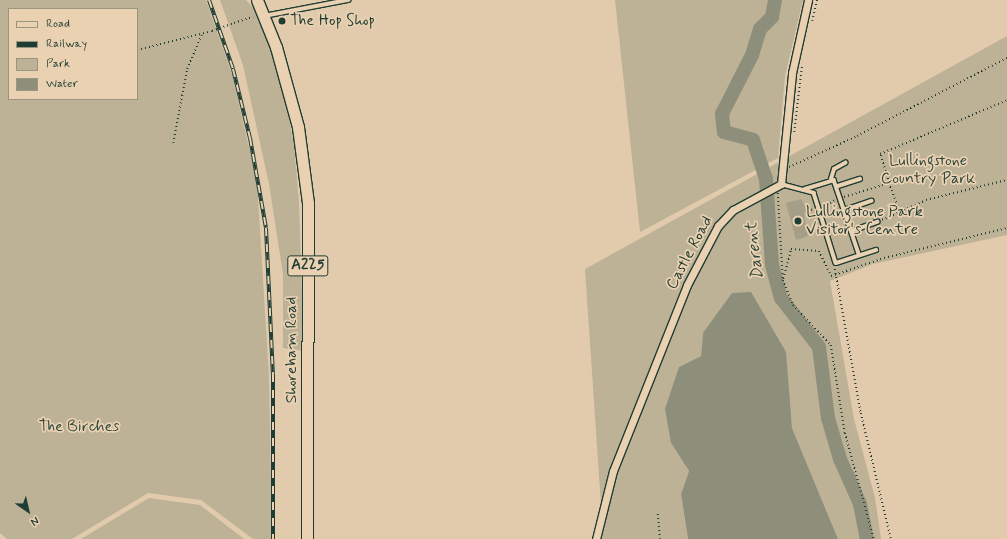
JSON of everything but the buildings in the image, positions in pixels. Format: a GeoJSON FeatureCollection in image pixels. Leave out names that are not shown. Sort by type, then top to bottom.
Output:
{"type":"FeatureCollection","features":[{"type":"Feature","properties":{"kind":"main road","name":"Shoreham Road"},"geometry":{"type":"LineString","coordinates":[[257,0],[276,47],[298,127],[308,203],[307,539]]}},
{"type":"Feature","properties":{"kind":"street"},"geometry":{"type":"LineString","coordinates":[[776,187],[792,73],[808,0]]}},
{"type":"Feature","properties":{"kind":"street","name":"Castle Road"},"geometry":{"type":"LineString","coordinates":[[596,539],[613,471],[686,285],[718,226],[733,210],[764,195],[776,187]]}},
{"type":"Feature","properties":{"kind":"lane"},"geometry":{"type":"LineString","coordinates":[[263,15],[348,0]]}},
{"type":"Feature","properties":{"kind":"lane"},"geometry":{"type":"LineString","coordinates":[[831,179],[834,169],[845,163]]}},
{"type":"Feature","properties":{"kind":"lane"},"geometry":{"type":"LineString","coordinates":[[776,187],[794,190],[805,189],[831,179]]}},
{"type":"Feature","properties":{"kind":"lane"},"geometry":{"type":"LineString","coordinates":[[831,179],[838,186],[859,254]]}},
{"type":"Feature","properties":{"kind":"lane"},"geometry":{"type":"LineString","coordinates":[[838,186],[860,179]]}},
{"type":"Feature","properties":{"kind":"lane"},"geometry":{"type":"LineString","coordinates":[[805,189],[814,193],[821,208],[836,263],[859,254],[876,250]]}},
{"type":"Feature","properties":{"kind":"lane"},"geometry":{"type":"LineString","coordinates":[[845,210],[871,201]]}},
{"type":"Feature","properties":{"kind":"lane"},"geometry":{"type":"LineString","coordinates":[[852,231],[877,222]]}},
{"type":"Feature","properties":{"kind":"path"},"geometry":{"type":"LineString","coordinates":[[812,22],[817,0]]}},
{"type":"Feature","properties":{"kind":"path"},"geometry":{"type":"LineString","coordinates":[[138,50],[212,31],[263,15]]}},
{"type":"Feature","properties":{"kind":"path"},"geometry":{"type":"LineString","coordinates":[[173,143],[187,69],[202,33]]}},
{"type":"Feature","properties":{"kind":"path"},"geometry":{"type":"LineString","coordinates":[[788,160],[785,167],[811,158],[1007,58]]}},
{"type":"Feature","properties":{"kind":"path"},"geometry":{"type":"LineString","coordinates":[[793,137],[803,59]]}},
{"type":"Feature","properties":{"kind":"path"},"geometry":{"type":"LineString","coordinates":[[900,210],[889,183],[880,154],[1007,100]]}},
{"type":"Feature","properties":{"kind":"path"},"geometry":{"type":"LineString","coordinates":[[877,222],[900,210],[926,200],[1007,180]]}},
{"type":"Feature","properties":{"kind":"path"},"geometry":{"type":"LineString","coordinates":[[807,209],[821,208],[842,198],[889,183]]}},
{"type":"Feature","properties":{"kind":"path"},"geometry":{"type":"LineString","coordinates":[[776,187],[783,280],[793,305],[832,345],[845,433],[874,539]]}},
{"type":"Feature","properties":{"kind":"path"},"geometry":{"type":"LineString","coordinates":[[783,280],[791,249],[819,251],[831,276],[884,258],[1007,228]]}},
{"type":"Feature","properties":{"kind":"path"},"geometry":{"type":"LineString","coordinates":[[836,263],[835,275],[861,413],[891,539]]}},
{"type":"Feature","properties":{"kind":"path"},"geometry":{"type":"LineString","coordinates":[[658,514],[660,539]]}},
{"type":"Feature","properties":{"kind":"green space","name":"The Birches"},"geometry":{"type":"Polygon","coordinates":[[[0,0],[206,0],[232,74],[257,182],[269,377],[272,539],[253,539],[201,500],[148,493],[72,539],[7,539],[0,533],[0,0]]]}},
{"type":"Feature","properties":{"kind":"green space"},"geometry":{"type":"Polygon","coordinates":[[[220,0],[246,0],[258,13],[283,88],[294,144],[299,203],[304,351],[283,348],[283,274],[269,184],[243,65],[220,0]]]}},
{"type":"Feature","properties":{"kind":"green space"},"geometry":{"type":"Polygon","coordinates":[[[615,0],[803,0],[785,76],[778,158],[640,232],[615,0]]]}},
{"type":"Feature","properties":{"kind":"green space","name":"Lullingstone Country Park"},"geometry":{"type":"Polygon","coordinates":[[[1007,36],[1007,235],[873,264],[830,281],[854,419],[875,498],[881,539],[838,539],[792,428],[789,400],[703,333],[701,356],[679,367],[671,443],[689,471],[681,494],[688,539],[597,539],[602,520],[585,269],[1007,36]]]}},
{"type":"Feature","properties":{"kind":"green space"},"geometry":{"type":"Polygon","coordinates":[[[149,498],[200,505],[244,539],[81,539],[149,498]]]}},
{"type":"Feature","properties":{"kind":"water"},"geometry":{"type":"Polygon","coordinates":[[[751,292],[786,352],[792,428],[838,539],[688,539],[681,494],[689,471],[671,443],[665,409],[679,367],[701,356],[703,333],[732,293],[751,292]]]}},
{"type":"Feature","properties":{"kind":"waterway","name":"Darent"},"geometry":{"type":"LineString","coordinates":[[775,0],[772,17],[760,29],[752,55],[722,114],[724,132],[753,140],[766,179],[772,265],[781,298],[819,347],[828,418],[840,459],[860,504],[867,539]]}},
{"type":"Feature","properties":{"kind":"railway"},"geometry":{"type":"LineString","coordinates":[[209,0],[233,69],[250,138],[266,228],[273,374],[273,539]]}},
{"type":"Feature","properties":{"kind":"place","name":"The Hop Shop"},"geometry":{"type":"Point","coordinates":[282,21]}},
{"type":"Feature","properties":{"kind":"place","name":"Lullingstone Park Visitor's Centre"},"geometry":{"type":"Point","coordinates":[798,221]}}]}
